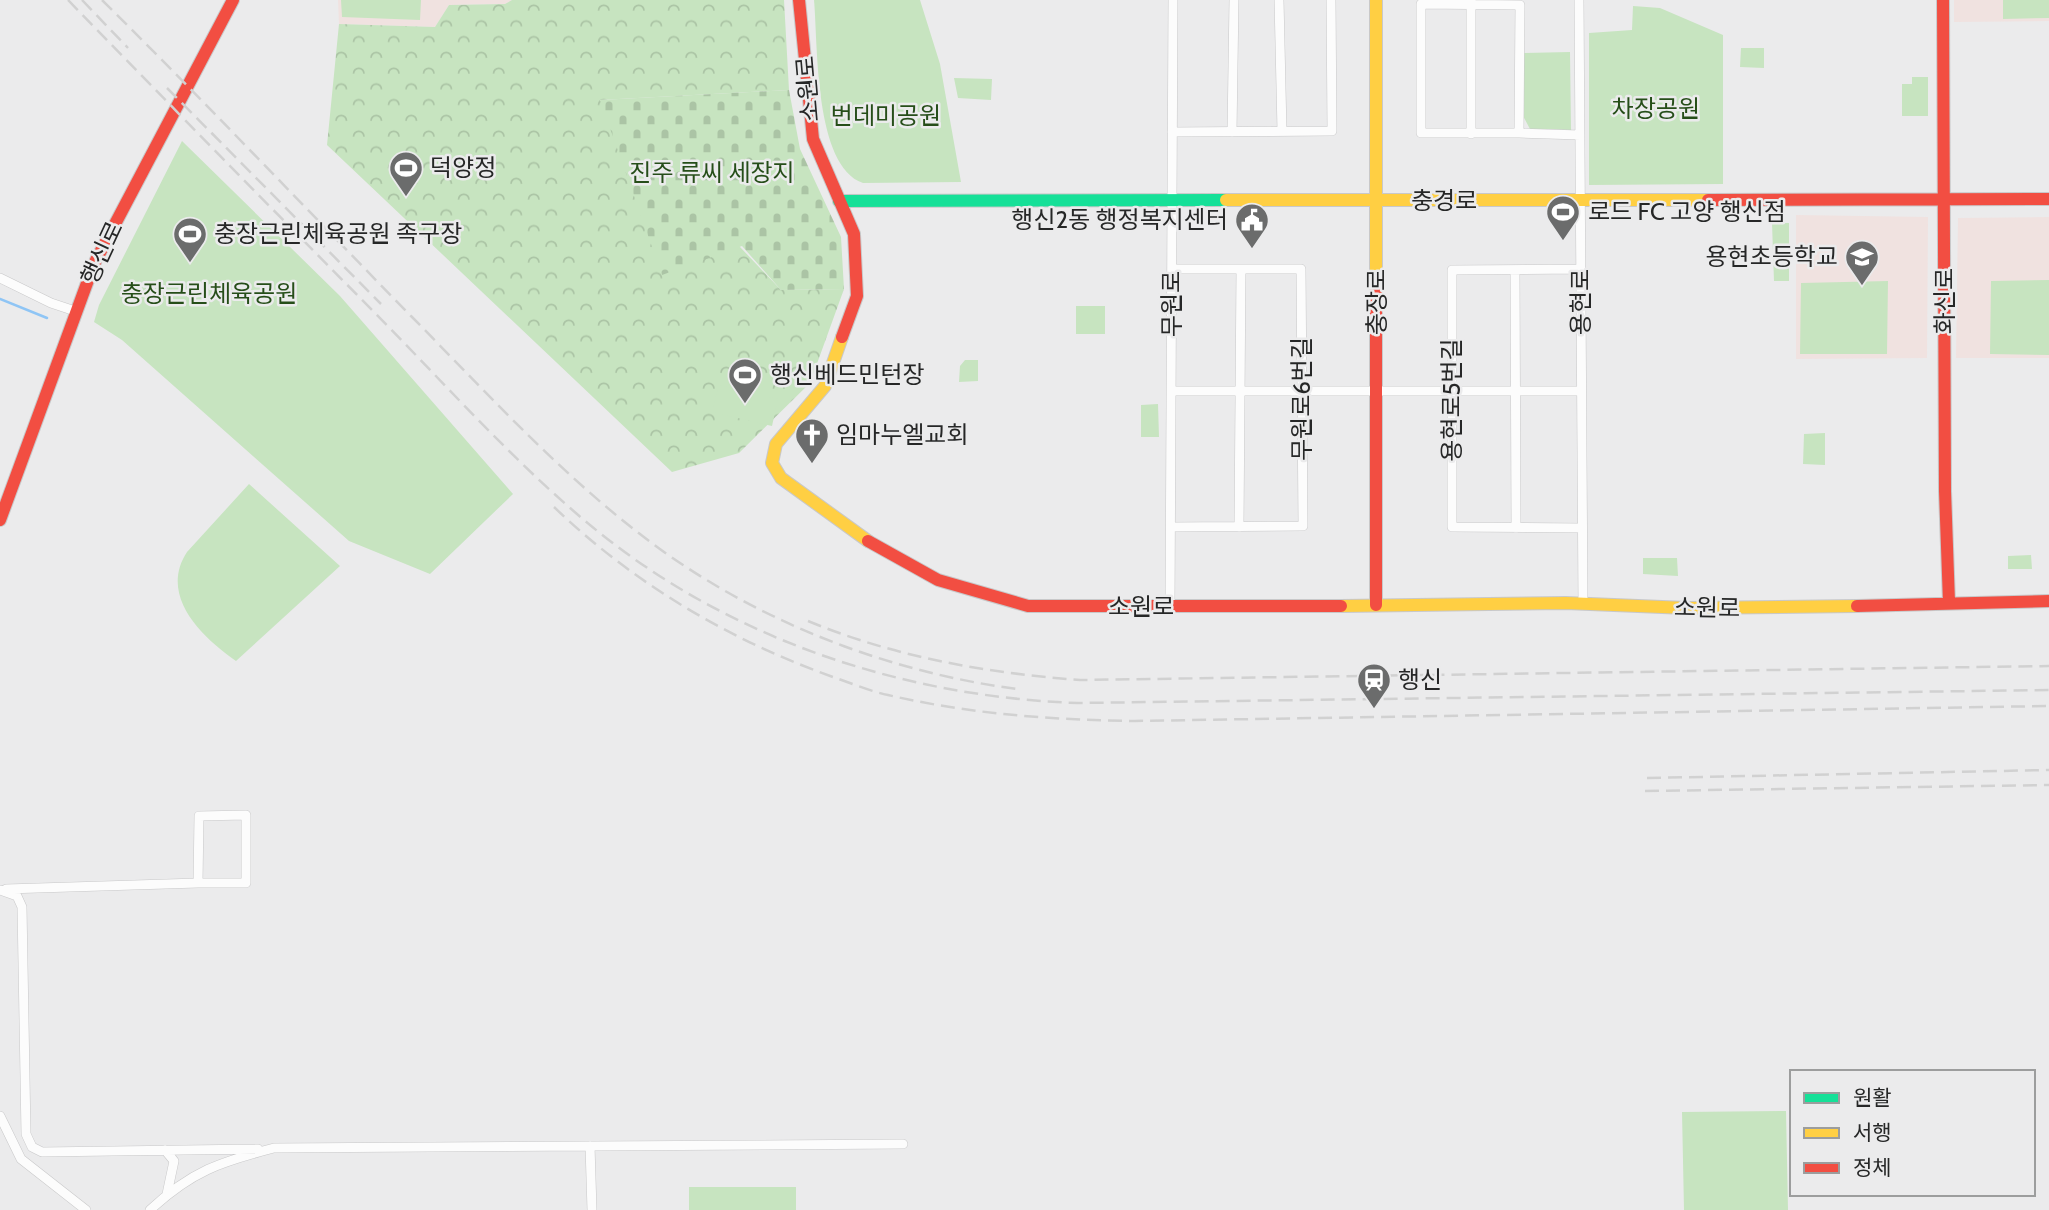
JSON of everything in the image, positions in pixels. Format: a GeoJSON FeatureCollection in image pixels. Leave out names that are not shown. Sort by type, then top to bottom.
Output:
{"type":"FeatureCollection","features":[{"type":"Feature","properties":{"kind":"main road","name":"행신로"},"geometry":{"type":"LineString","coordinates":[[0,520],[94,264],[233,0]]}},
{"type":"Feature","properties":{"kind":"main road","name":"소원로"},"geometry":{"type":"LineString","coordinates":[[799,0],[813,139],[854,234],[857,296],[825,386],[776,444],[772,463],[775,471],[852,531],[938,580],[1028,606],[1170,608],[1583,604],[1775,608],[2049,601]]}},
{"type":"Feature","properties":{"kind":"main road","name":"충장로"},"geometry":{"type":"LineString","coordinates":[[1376,0],[1376,605]]}},
{"type":"Feature","properties":{"kind":"main road","name":"화신로"},"geometry":{"type":"LineString","coordinates":[[1943,0],[1949,602]]}},
{"type":"Feature","properties":{"kind":"main road","name":"충경로"},"geometry":{"type":"LineString","coordinates":[[839,201],[2049,199]]}},
{"type":"Feature","properties":{"kind":"street","name":"무원로"},"geometry":{"type":"LineString","coordinates":[[1170,608],[1173,0]]}},
{"type":"Feature","properties":{"kind":"street"},"geometry":{"type":"LineString","coordinates":[[1232,132],[1234,0]]}},
{"type":"Feature","properties":{"kind":"street"},"geometry":{"type":"LineString","coordinates":[[1279,0],[1282,131]]}},
{"type":"Feature","properties":{"kind":"street"},"geometry":{"type":"LineString","coordinates":[[1172,132],[1332,131],[1331,0]]}},
{"type":"Feature","properties":{"kind":"street","name":"용현로"},"geometry":{"type":"LineString","coordinates":[[1579,0],[1583,604]]}},
{"type":"Feature","properties":{"kind":"street"},"geometry":{"type":"LineString","coordinates":[[1519,133],[1520,5],[1471,2],[1421,4],[1421,133],[1580,135]]}},
{"type":"Feature","properties":{"kind":"street"},"geometry":{"type":"LineString","coordinates":[[1471,2],[1471,134]]}},
{"type":"Feature","properties":{"kind":"street","name":"무원로6번길"},"geometry":{"type":"LineString","coordinates":[[1171,527],[1303,526],[1301,269],[1172,268]]}},
{"type":"Feature","properties":{"kind":"street"},"geometry":{"type":"LineString","coordinates":[[1240,527],[1241,269]]}},
{"type":"Feature","properties":{"kind":"street","name":"용현로5번길"},"geometry":{"type":"LineString","coordinates":[[1581,269],[1452,270],[1452,527],[1582,528]]}},
{"type":"Feature","properties":{"kind":"street"},"geometry":{"type":"LineString","coordinates":[[1515,270],[1516,528]]}},
{"type":"Feature","properties":{"kind":"street"},"geometry":{"type":"LineString","coordinates":[[0,278],[51,303],[75,311]]}},
{"type":"Feature","properties":{"kind":"street"},"geometry":{"type":"LineString","coordinates":[[1172,391],[1581,391]]}},
{"type":"Feature","properties":{"kind":"street"},"geometry":{"type":"LineString","coordinates":[[0,890],[246,883],[246,815],[199,816],[198,883]]}},
{"type":"Feature","properties":{"kind":"street"},"geometry":{"type":"LineString","coordinates":[[0,890],[17,896],[22,907],[26,1134],[32,1147],[42,1152],[903,1144]]}},
{"type":"Feature","properties":{"kind":"street"},"geometry":{"type":"LineString","coordinates":[[0,1116],[21,1160],[86,1210]]}},
{"type":"Feature","properties":{"kind":"street"},"geometry":{"type":"LineString","coordinates":[[590,1146],[592,1210]]}},
{"type":"Feature","properties":{"kind":"street"},"geometry":{"type":"LineString","coordinates":[[150,1210],[166,1195],[220,1162],[274,1148]]}},
{"type":"Feature","properties":{"kind":"street"},"geometry":{"type":"LineString","coordinates":[[165,1150],[174,1161],[173,1176],[166,1195]]}},
{"type":"Feature","properties":{"kind":"shaded area"},"geometry":{"type":"Polygon","coordinates":[[[338,0],[512,0],[505,4],[449,5],[435,27],[339,24],[338,0]]]}},
{"type":"Feature","properties":{"kind":"shaded area"},"geometry":{"type":"Polygon","coordinates":[[[1954,0],[2049,0],[2049,21],[1954,22],[1954,0]]]}},
{"type":"Feature","properties":{"kind":"shaded area","name":"용현초등학교"},"geometry":{"type":"Polygon","coordinates":[[[1796,215],[1928,217],[1927,358],[1796,359],[1796,215]]]}},
{"type":"Feature","properties":{"kind":"shaded area"},"geometry":{"type":"Polygon","coordinates":[[[2049,217],[2049,358],[1956,358],[1958,218],[2049,217]]]}},
{"type":"Feature","properties":{"kind":"green space"},"geometry":{"type":"Polygon","coordinates":[[[341,0],[421,0],[420,20],[342,17],[341,0]]]}},
{"type":"Feature","properties":{"kind":"green space"},"geometry":{"type":"Polygon","coordinates":[[[512,0],[784,0],[789,90],[600,100],[781,290],[844,289],[810,383],[739,453],[672,472],[327,145],[339,24],[435,27],[449,5],[505,4],[512,0]]]}},
{"type":"Feature","properties":{"kind":"green space","name":"번데미공원"},"geometry":{"type":"Polygon","coordinates":[[[814,0],[920,0],[940,64],[961,182],[863,183],[847,172],[835,153],[827,129],[818,73],[814,0]]]}},
{"type":"Feature","properties":{"kind":"green space"},"geometry":{"type":"Polygon","coordinates":[[[2003,0],[2049,0],[2049,18],[2003,19],[2003,0]]]}},
{"type":"Feature","properties":{"kind":"green space","name":"차장공원"},"geometry":{"type":"Polygon","coordinates":[[[1633,6],[1660,8],[1723,35],[1723,184],[1589,185],[1589,33],[1632,30],[1633,6]]]}},
{"type":"Feature","properties":{"kind":"green space"},"geometry":{"type":"Polygon","coordinates":[[[1741,48],[1764,48],[1764,68],[1740,67],[1741,48]]]}},
{"type":"Feature","properties":{"kind":"green space"},"geometry":{"type":"Polygon","coordinates":[[[1570,52],[1571,130],[1530,129],[1522,114],[1524,53],[1570,52]]]}},
{"type":"Feature","properties":{"kind":"green space"},"geometry":{"type":"Polygon","coordinates":[[[1912,77],[1928,77],[1928,116],[1902,116],[1902,84],[1912,84],[1912,77]]]}},
{"type":"Feature","properties":{"kind":"green space"},"geometry":{"type":"Polygon","coordinates":[[[954,78],[992,79],[991,100],[958,98],[954,78]]]}},
{"type":"Feature","properties":{"kind":"green space","name":"진주 류씨 세장지"},"geometry":{"type":"Polygon","coordinates":[[[789,90],[800,149],[841,237],[844,289],[781,290],[742,246],[662,275],[600,100],[789,90]]]}},
{"type":"Feature","properties":{"kind":"green space","name":"충장근린체육공원"},"geometry":{"type":"Polygon","coordinates":[[[182,141],[340,296],[513,494],[430,574],[349,541],[122,340],[94,322],[99,305],[182,141]]]}},
{"type":"Feature","properties":{"kind":"green space"},"geometry":{"type":"Polygon","coordinates":[[[1772,223],[1789,223],[1789,281],[1774,281],[1772,223]]]}},
{"type":"Feature","properties":{"kind":"green space"},"geometry":{"type":"Polygon","coordinates":[[[2049,280],[2049,355],[1990,354],[1991,281],[2049,280]]]}},
{"type":"Feature","properties":{"kind":"green space"},"geometry":{"type":"Polygon","coordinates":[[[1888,281],[1887,354],[1800,354],[1801,283],[1888,281]]]}},
{"type":"Feature","properties":{"kind":"green space"},"geometry":{"type":"Polygon","coordinates":[[[1076,306],[1105,306],[1105,334],[1076,334],[1076,306]]]}},
{"type":"Feature","properties":{"kind":"green space"},"geometry":{"type":"Polygon","coordinates":[[[965,360],[978,360],[978,381],[959,382],[960,366],[965,360]]]}},
{"type":"Feature","properties":{"kind":"green space","name":"행신베드민턴장"},"geometry":{"type":"Polygon","coordinates":[[[719,385],[778,399],[772,426],[712,412],[719,385]]]}},
{"type":"Feature","properties":{"kind":"green space"},"geometry":{"type":"Polygon","coordinates":[[[1158,404],[1159,437],[1141,437],[1141,405],[1158,404]]]}},
{"type":"Feature","properties":{"kind":"green space"},"geometry":{"type":"Polygon","coordinates":[[[1825,433],[1825,465],[1803,464],[1804,434],[1825,433]]]}},
{"type":"Feature","properties":{"kind":"green space"},"geometry":{"type":"Polygon","coordinates":[[[249,484],[340,566],[236,661],[210,640],[188,614],[181,600],[179,568],[187,552],[249,484]]]}},
{"type":"Feature","properties":{"kind":"green space"},"geometry":{"type":"Polygon","coordinates":[[[2031,555],[2032,569],[2008,569],[2008,556],[2031,555]]]}},
{"type":"Feature","properties":{"kind":"green space"},"geometry":{"type":"Polygon","coordinates":[[[1643,558],[1677,558],[1678,576],[1643,574],[1643,558]]]}},
{"type":"Feature","properties":{"kind":"green space"},"geometry":{"type":"Polygon","coordinates":[[[1786,1111],[1788,1210],[1684,1210],[1682,1112],[1786,1111]]]}},
{"type":"Feature","properties":{"kind":"green space"},"geometry":{"type":"Polygon","coordinates":[[[689,1187],[796,1187],[796,1210],[689,1210],[689,1187]]]}},
{"type":"Feature","properties":{"kind":"waterway"},"geometry":{"type":"LineString","coordinates":[[0,299],[47,318]]}},
{"type":"Feature","properties":{"kind":"railway"},"geometry":{"type":"LineString","coordinates":[[68,0],[480,422],[590,525],[643,565],[699,600],[758,629],[819,654],[882,674],[947,689],[1078,703],[2049,690]]}},
{"type":"Feature","properties":{"kind":"railway"},"geometry":{"type":"LineString","coordinates":[[82,0],[128,48]]}},
{"type":"Feature","properties":{"kind":"railway"},"geometry":{"type":"LineString","coordinates":[[102,0],[520,427],[576,481],[636,531],[722,589],[768,614],[816,635],[915,669],[1017,689]]}},
{"type":"Feature","properties":{"kind":"railway"},"geometry":{"type":"LineString","coordinates":[[167,88],[381,304]]}},
{"type":"Feature","properties":{"kind":"railway"},"geometry":{"type":"LineString","coordinates":[[554,507],[584,535],[650,584],[684,607],[757,646],[874,691],[919,702],[980,711],[1135,721],[2049,706]]}},
{"type":"Feature","properties":{"kind":"railway"},"geometry":{"type":"LineString","coordinates":[[808,621],[908,654],[976,668],[1080,680],[2049,666]]}},
{"type":"Feature","properties":{"kind":"railway"},"geometry":{"type":"LineString","coordinates":[[1647,778],[2049,770]]}},
{"type":"Feature","properties":{"kind":"railway"},"geometry":{"type":"LineString","coordinates":[[1645,791],[2049,785]]}},
{"type":"Feature","properties":{"kind":"traffic: fast"},"geometry":{"type":"LineString","coordinates":[[839,201],[1226,200]]}},
{"type":"Feature","properties":{"kind":"traffic: slow"},"geometry":{"type":"LineString","coordinates":[[1376,0],[1376,280]]}},
{"type":"Feature","properties":{"kind":"traffic: slow"},"geometry":{"type":"LineString","coordinates":[[1226,200],[1708,200]]}},
{"type":"Feature","properties":{"kind":"traffic: slow"},"geometry":{"type":"LineString","coordinates":[[842,337],[825,386],[776,444],[772,463],[781,478],[868,541]]}},
{"type":"Feature","properties":{"kind":"traffic: slow"},"geometry":{"type":"LineString","coordinates":[[1341,606],[1566,603],[1686,608],[1857,606]]}},
{"type":"Feature","properties":{"kind":"traffic: jam"},"geometry":{"type":"LineString","coordinates":[[0,520],[94,264],[233,0]]}},
{"type":"Feature","properties":{"kind":"traffic: jam"},"geometry":{"type":"LineString","coordinates":[[799,0],[813,139],[854,234],[857,296],[842,337]]}},
{"type":"Feature","properties":{"kind":"traffic: jam"},"geometry":{"type":"LineString","coordinates":[[1943,0],[1945,491],[1949,602]]}},
{"type":"Feature","properties":{"kind":"traffic: jam"},"geometry":{"type":"LineString","coordinates":[[1708,200],[2049,199]]}},
{"type":"Feature","properties":{"kind":"traffic: jam"},"geometry":{"type":"LineString","coordinates":[[1376,280],[1376,605]]}},
{"type":"Feature","properties":{"kind":"traffic: jam"},"geometry":{"type":"LineString","coordinates":[[868,541],[938,580],[1028,606],[1341,606]]}},
{"type":"Feature","properties":{"kind":"traffic: jam"},"geometry":{"type":"LineString","coordinates":[[1857,606],[2049,601]]}},
{"type":"Feature","properties":{"kind":"place","name":"덕양정"},"geometry":{"type":"Point","coordinates":[406,198]}},
{"type":"Feature","properties":{"kind":"place","name":"로드 FC 고양 행신점"},"geometry":{"type":"Point","coordinates":[1563,242]}},
{"type":"Feature","properties":{"kind":"place","name":"행신2동 행정복지센터"},"geometry":{"type":"Point","coordinates":[1252,250]}},
{"type":"Feature","properties":{"kind":"place","name":"충장근린체육공원 족구장"},"geometry":{"type":"Point","coordinates":[190,264]}},
{"type":"Feature","properties":{"kind":"place","name":"용현초등학교"},"geometry":{"type":"Point","coordinates":[1862,287]}},
{"type":"Feature","properties":{"kind":"place","name":"행신베드민턴장"},"geometry":{"type":"Point","coordinates":[745,405]}},
{"type":"Feature","properties":{"kind":"place","name":"임마누엘교회"},"geometry":{"type":"Point","coordinates":[812,465]}},
{"type":"Feature","properties":{"kind":"place","name":"행신"},"geometry":{"type":"Point","coordinates":[1374,710]}}]}
